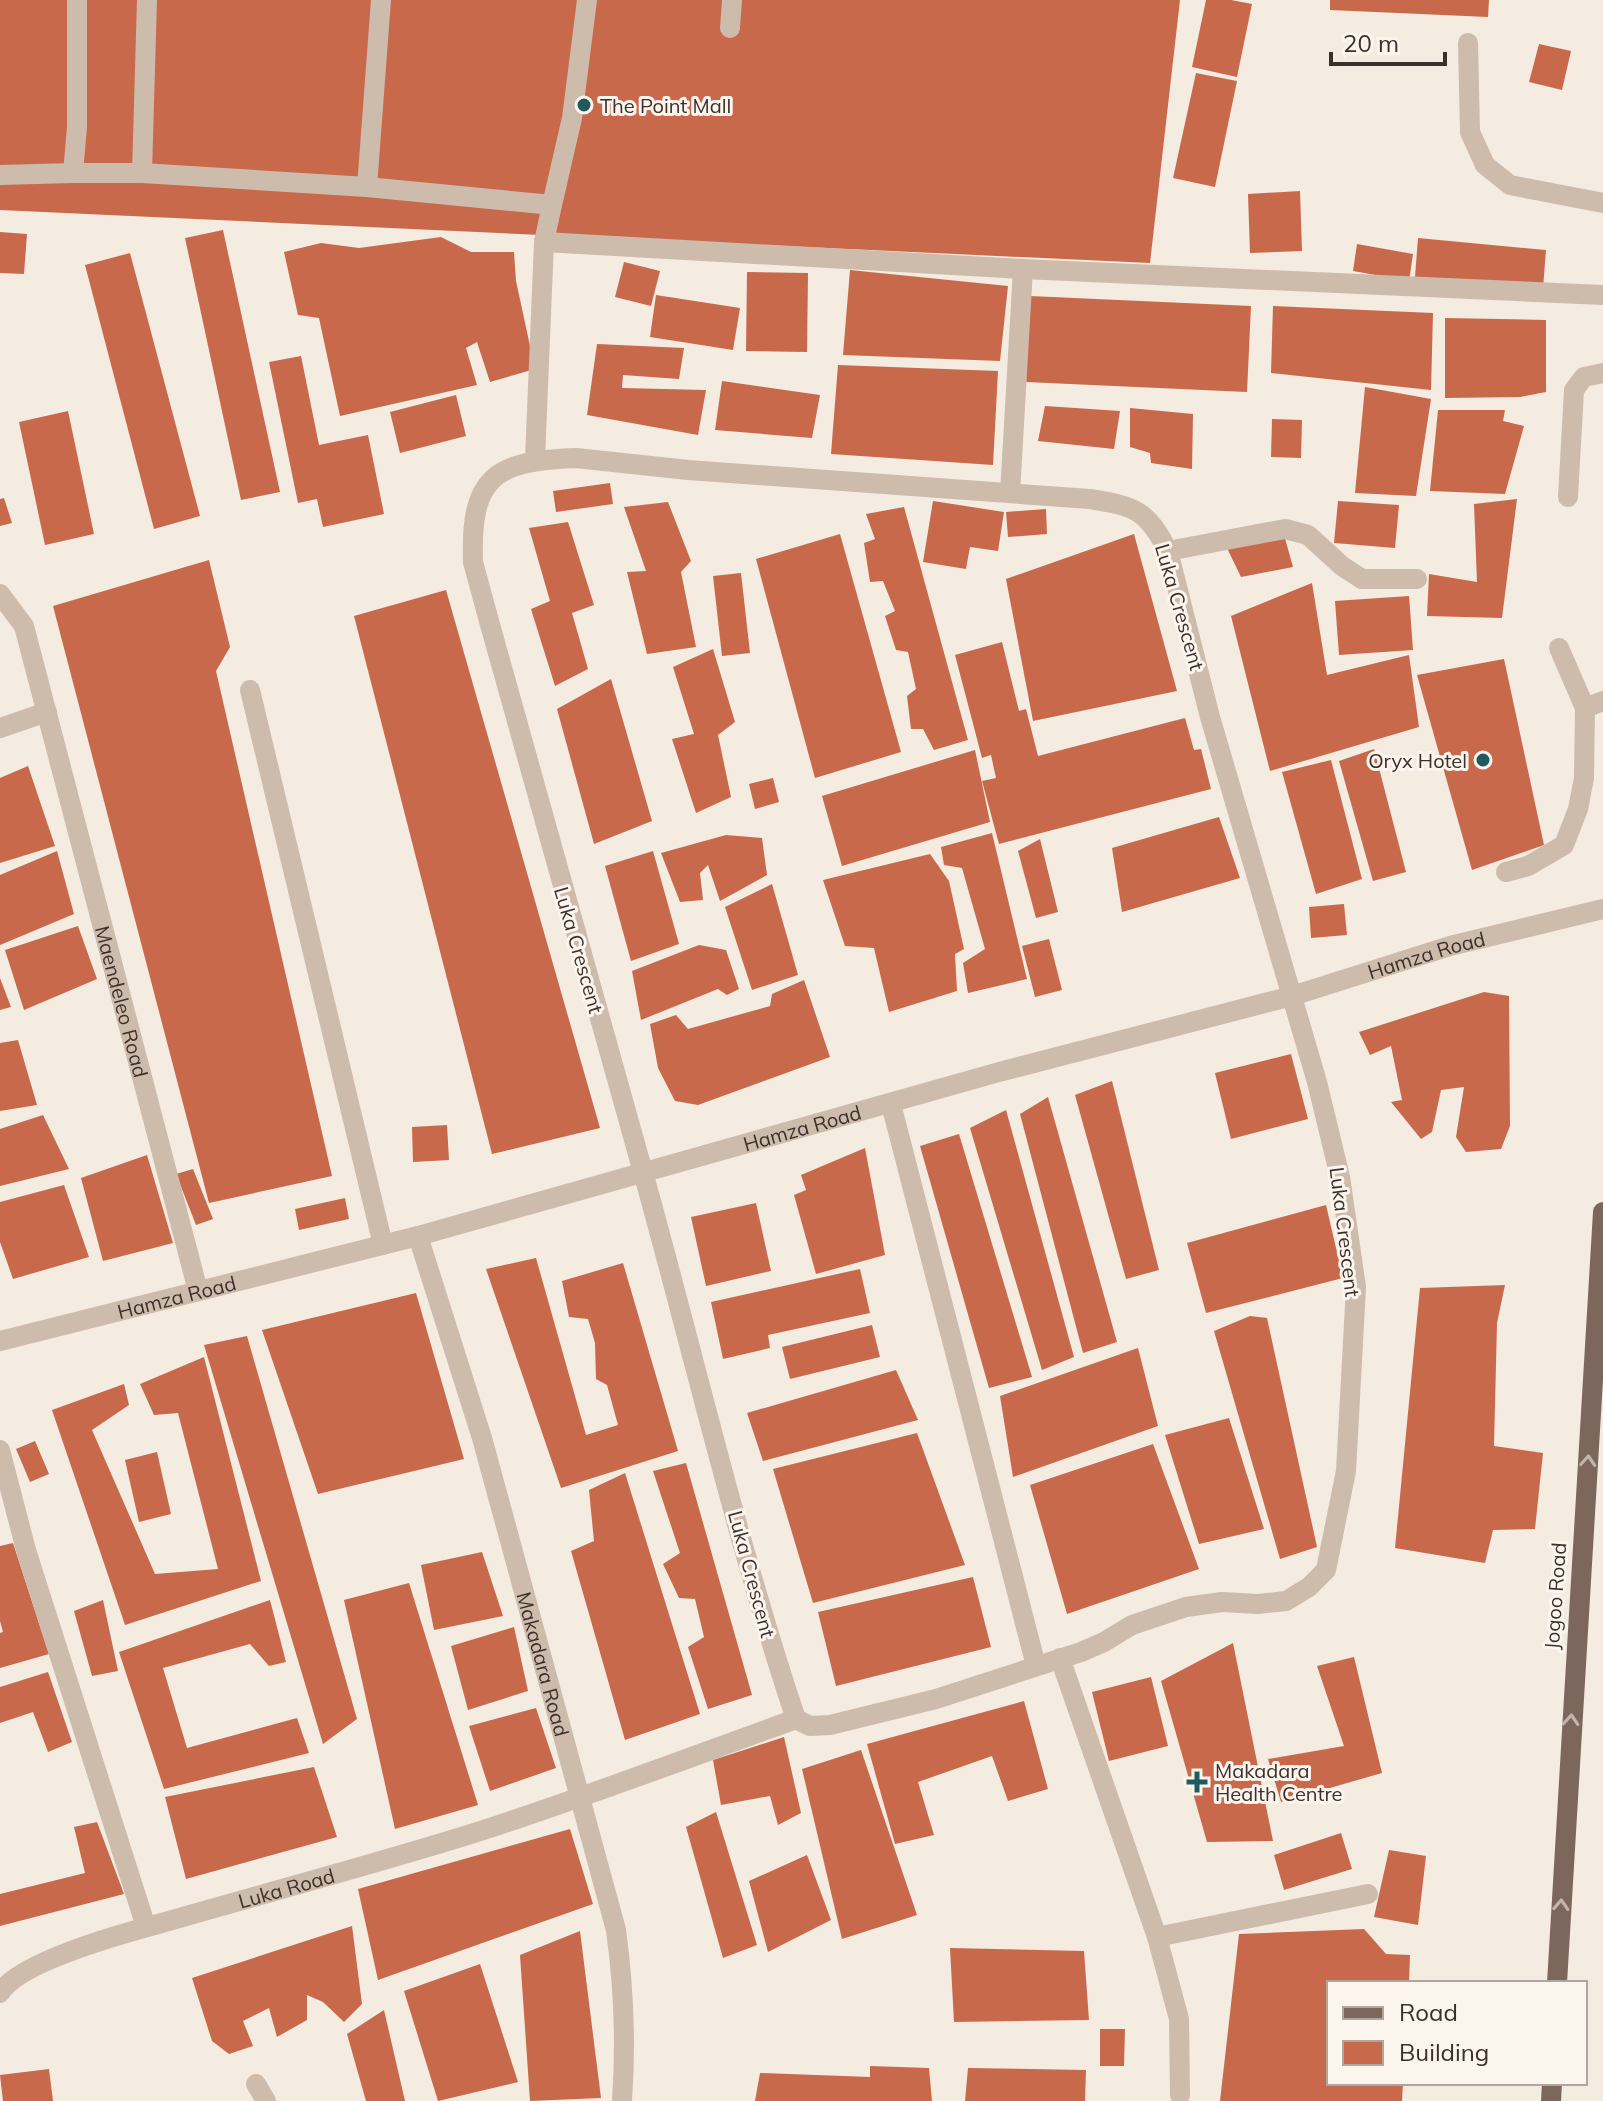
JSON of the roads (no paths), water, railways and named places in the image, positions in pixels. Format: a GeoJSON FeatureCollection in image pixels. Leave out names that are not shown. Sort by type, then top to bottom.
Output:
{"type":"FeatureCollection","features":[{"type":"Feature","properties":{"kind":"main road","name":"Jogoo Road"},"geometry":{"type":"LineString","coordinates":[[1557,1981],[1603,1212]]}},
{"type":"Feature","properties":{"kind":"street"},"geometry":{"type":"LineString","coordinates":[[73,173],[77,127],[77,0]]}},
{"type":"Feature","properties":{"kind":"street"},"geometry":{"type":"LineString","coordinates":[[142,173],[147,0]]}},
{"type":"Feature","properties":{"kind":"street"},"geometry":{"type":"LineString","coordinates":[[367,187],[381,0]]}},
{"type":"Feature","properties":{"kind":"street"},"geometry":{"type":"LineString","coordinates":[[535,459],[544,242],[572,118],[587,0]]}},
{"type":"Feature","properties":{"kind":"street"},"geometry":{"type":"LineString","coordinates":[[730,28],[732,0]]}},
{"type":"Feature","properties":{"kind":"street"},"geometry":{"type":"LineString","coordinates":[[1468,43],[1470,132],[1485,165],[1510,185],[1603,203]]}},
{"type":"Feature","properties":{"kind":"street"},"geometry":{"type":"LineString","coordinates":[[0,175],[142,173],[367,187],[552,205]]}},
{"type":"Feature","properties":{"kind":"street"},"geometry":{"type":"LineString","coordinates":[[544,242],[1023,269],[1603,295]]}},
{"type":"Feature","properties":{"kind":"street"},"geometry":{"type":"LineString","coordinates":[[1010,493],[1023,269]]}},
{"type":"Feature","properties":{"kind":"street"},"geometry":{"type":"LineString","coordinates":[[1568,497],[1574,390],[1584,377],[1603,373]]}},
{"type":"Feature","properties":{"kind":"street","name":"Luka Crescent"},"geometry":{"type":"LineString","coordinates":[[576,458],[688,470],[1010,493],[1113,502],[1147,516],[1157,528],[1168,551],[1210,717],[1330,1131],[1356,1287],[1346,1471],[1326,1570],[1309,1587],[1286,1601],[1249,1604],[1222,1602],[1186,1607],[1132,1625],[1104,1642],[936,1699],[830,1725],[810,1726],[796,1719],[773,1653],[690,1355],[644,1174],[568,911],[473,562],[472,530],[476,502],[494,479],[512,465],[535,459],[576,458]]}},
{"type":"Feature","properties":{"kind":"street"},"geometry":{"type":"LineString","coordinates":[[1168,551],[1285,529],[1308,535],[1342,566],[1362,579],[1417,579]]}},
{"type":"Feature","properties":{"kind":"street","name":"Maendeleo Road"},"geometry":{"type":"LineString","coordinates":[[0,594],[24,626],[198,1291]]}},
{"type":"Feature","properties":{"kind":"street"},"geometry":{"type":"LineString","coordinates":[[1506,872],[1528,866],[1564,845],[1578,809],[1594,705],[1559,648]]}},
{"type":"Feature","properties":{"kind":"street"},"geometry":{"type":"LineString","coordinates":[[250,690],[383,1245]]}},
{"type":"Feature","properties":{"kind":"street"},"geometry":{"type":"LineString","coordinates":[[0,728],[47,712]]}},
{"type":"Feature","properties":{"kind":"street","name":"Hamza Road"},"geometry":{"type":"LineString","coordinates":[[0,1341],[418,1236],[999,1072],[1292,996],[1450,946],[1603,909]]}},
{"type":"Feature","properties":{"kind":"street"},"geometry":{"type":"LineString","coordinates":[[891,1104],[1034,1667]]}},
{"type":"Feature","properties":{"kind":"street","name":"Makadara Road"},"geometry":{"type":"LineString","coordinates":[[418,1236],[482,1438],[616,1930],[626,2043],[622,2101]]}},
{"type":"Feature","properties":{"kind":"street"},"geometry":{"type":"LineString","coordinates":[[0,1450],[26,1550],[146,1927]]}},
{"type":"Feature","properties":{"kind":"street"},"geometry":{"type":"LineString","coordinates":[[1060,1658],[1157,1937],[1179,2019],[1180,2095]]}},
{"type":"Feature","properties":{"kind":"street","name":"Luka Road"},"geometry":{"type":"LineString","coordinates":[[0,1993],[21,1973],[146,1927],[469,1834],[580,1798],[796,1719]]}},
{"type":"Feature","properties":{"kind":"street"},"geometry":{"type":"LineString","coordinates":[[1157,1937],[1368,1894]]}},
{"type":"Feature","properties":{"kind":"place","name":"The Point Mall"},"geometry":{"type":"Point","coordinates":[584,105]}},
{"type":"Feature","properties":{"kind":"place","name":"Oryx Hotel"},"geometry":{"type":"Point","coordinates":[1483,760]}},
{"type":"Feature","properties":{"kind":"place","name":"Makadara Health Centre"},"geometry":{"type":"Point","coordinates":[1197,1782]}}]}
